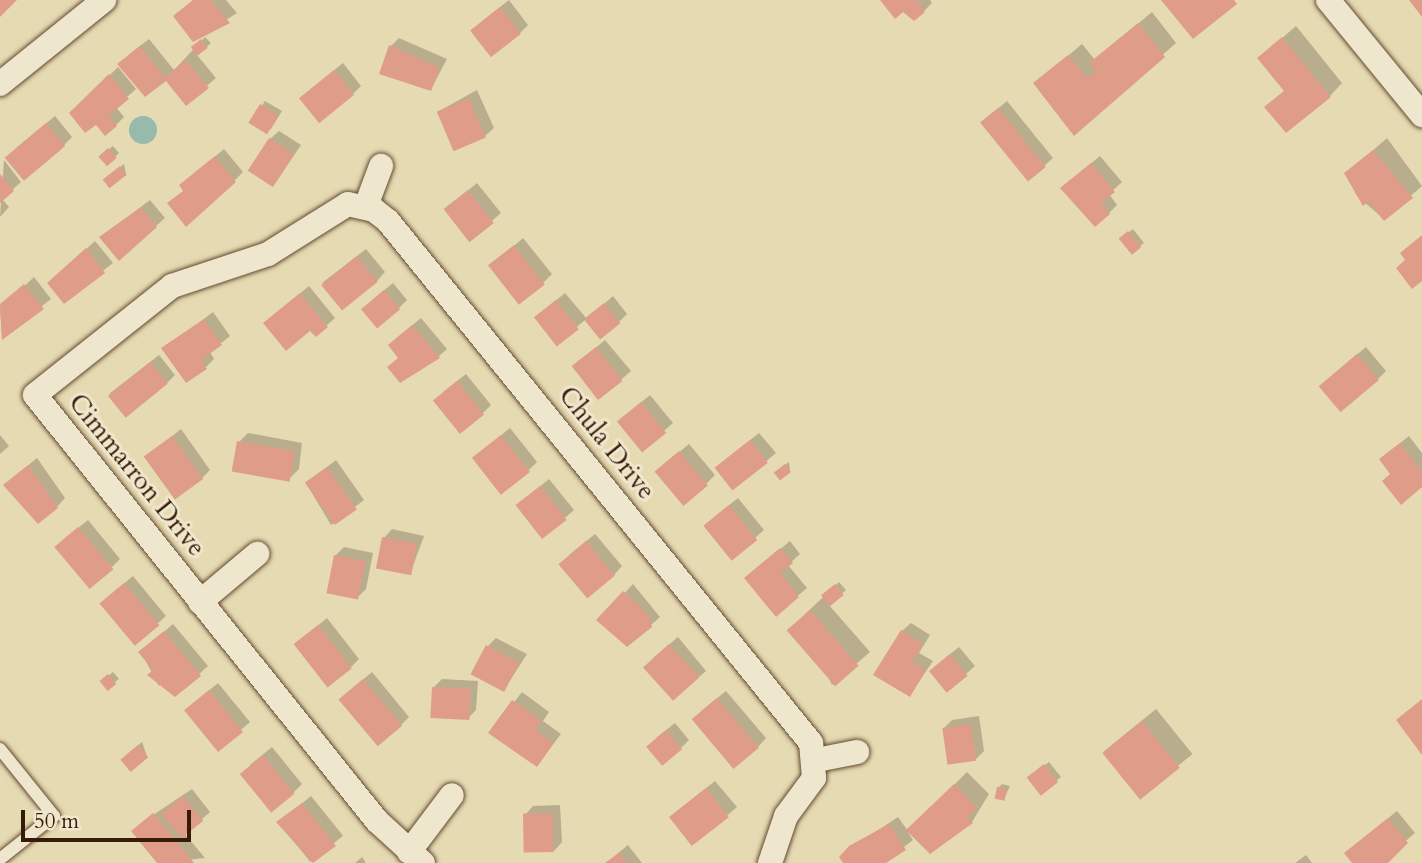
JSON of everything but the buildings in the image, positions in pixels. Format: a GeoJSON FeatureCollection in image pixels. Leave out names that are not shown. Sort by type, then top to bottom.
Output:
{"type":"FeatureCollection","features":[{"type":"Feature","properties":{"kind":"street"},"geometry":{"type":"LineString","coordinates":[[0,84],[104,0]]}},
{"type":"Feature","properties":{"kind":"street"},"geometry":{"type":"LineString","coordinates":[[1328,0],[1422,115]]}},
{"type":"Feature","properties":{"kind":"street"},"geometry":{"type":"LineString","coordinates":[[366,206],[381,166]]}},
{"type":"Feature","properties":{"kind":"street","name":"Cimmarron Drive"},"geometry":{"type":"LineString","coordinates":[[366,206],[340,205],[268,254],[172,286],[35,395],[200,602],[416,858],[452,795]]}},
{"type":"Feature","properties":{"kind":"street","name":"Chula Drive"},"geometry":{"type":"LineString","coordinates":[[366,206],[397,232],[806,736],[817,760]]}},
{"type":"Feature","properties":{"kind":"street","name":"Cimmarron Drive"},"geometry":{"type":"LineString","coordinates":[[200,602],[257,554]]}},
{"type":"Feature","properties":{"kind":"street"},"geometry":{"type":"LineString","coordinates":[[770,863],[780,827],[811,784],[817,760],[857,752]]}},
{"type":"Feature","properties":{"kind":"lane"},"geometry":{"type":"LineString","coordinates":[[0,748],[54,816],[0,859]]}},
{"type":"Feature","properties":{"kind":"shaded area"},"geometry":{"type":"Polygon","coordinates":[[[143,116],[153,120],[157,130],[153,140],[143,144],[133,140],[129,130],[133,120],[143,116]]]}}]}
